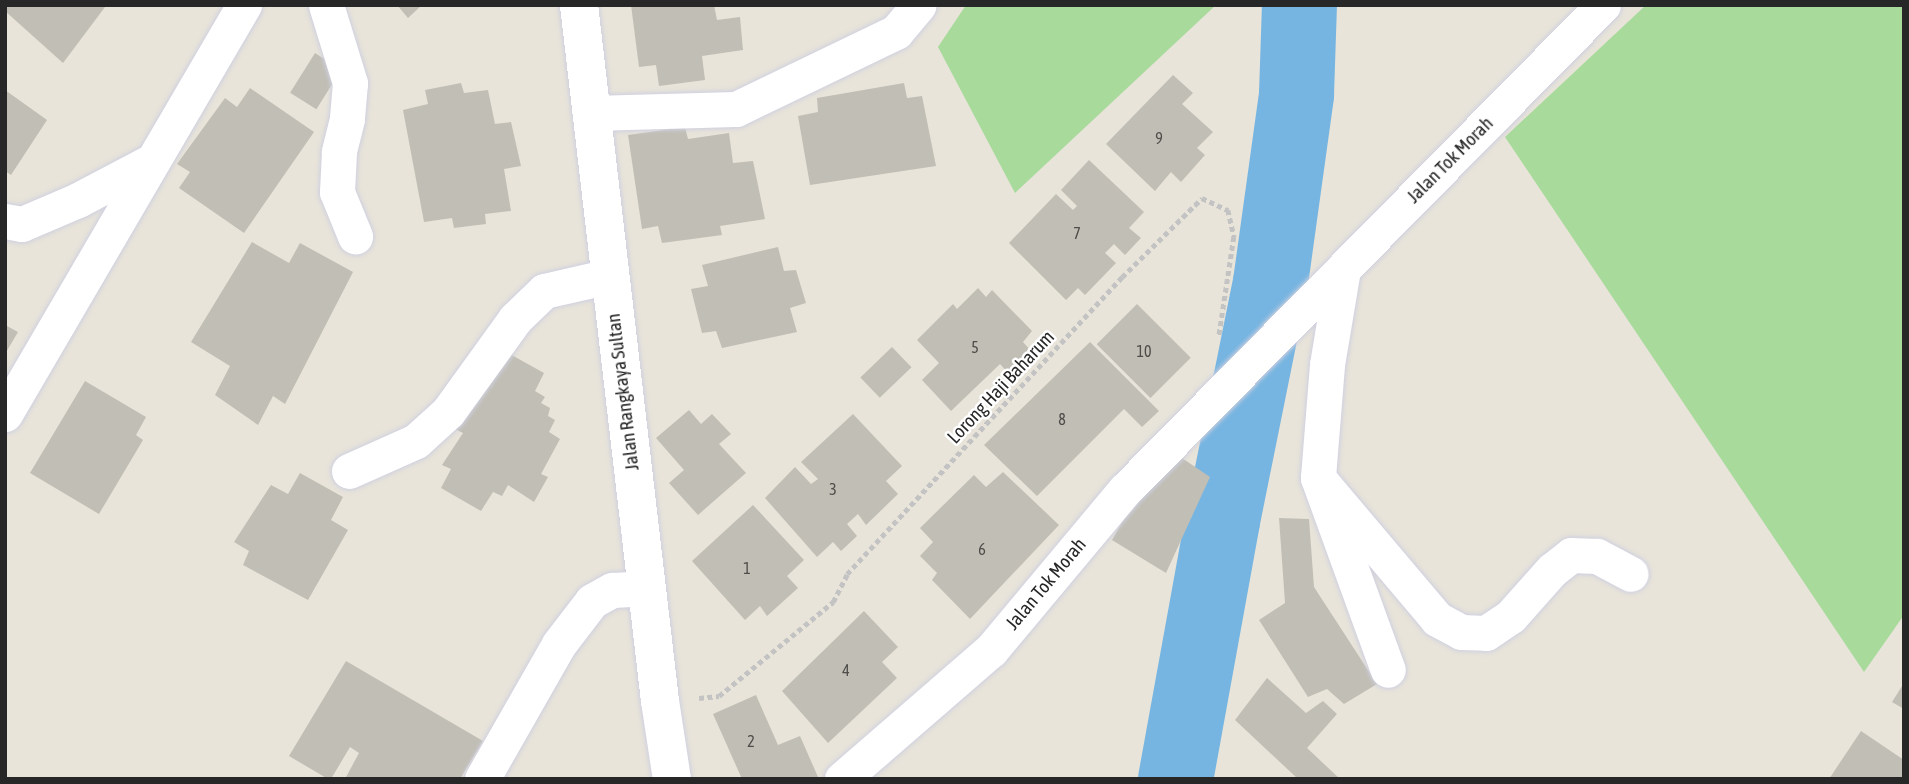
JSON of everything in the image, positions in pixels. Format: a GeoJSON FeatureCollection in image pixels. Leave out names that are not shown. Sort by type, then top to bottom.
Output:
{"type":"FeatureCollection","features":[{"type":"Feature","properties":{"kind":"street"},"geometry":{"type":"LineString","coordinates":[[5,414],[244,5]]}},
{"type":"Feature","properties":{"kind":"street"},"geometry":{"type":"LineString","coordinates":[[326,5],[350,82],[347,119],[339,152],[337,192],[355,236]]}},
{"type":"Feature","properties":{"kind":"street","name":"Jalan Rangkaya Sultan"},"geometry":{"type":"LineString","coordinates":[[579,5],[646,587],[672,779]]}},
{"type":"Feature","properties":{"kind":"street"},"geometry":{"type":"LineString","coordinates":[[591,113],[736,109],[896,32],[919,5]]}},
{"type":"Feature","properties":{"kind":"street","name":"Jalan Tok Morah"},"geometry":{"type":"LineString","coordinates":[[842,779],[991,650],[1125,490],[1603,5]]}},
{"type":"Feature","properties":{"kind":"street"},"geometry":{"type":"LineString","coordinates":[[5,221],[22,224],[78,200],[150,162]]}},
{"type":"Feature","properties":{"kind":"street"},"geometry":{"type":"LineString","coordinates":[[1343,269],[1327,365],[1318,478],[1388,670]]}},
{"type":"Feature","properties":{"kind":"street"},"geometry":{"type":"LineString","coordinates":[[349,471],[416,441],[440,419],[515,319],[544,291],[610,276]]}},
{"type":"Feature","properties":{"kind":"street"},"geometry":{"type":"LineString","coordinates":[[1318,478],[1437,619],[1461,632],[1486,633],[1511,616],[1552,570],[1571,555],[1597,556],[1631,574]]}},
{"type":"Feature","properties":{"kind":"street"},"geometry":{"type":"LineString","coordinates":[[482,779],[559,644],[592,601],[612,590],[646,587]]}},
{"type":"Feature","properties":{"kind":"path","name":"Lorong Haji Baharum"},"geometry":{"type":"LineString","coordinates":[[660,701],[719,696],[833,602],[847,574],[856,564],[1113,288],[1202,198],[1228,210],[1234,237],[1219,337],[1234,379]]}},
{"type":"Feature","properties":{"kind":"green space"},"geometry":{"type":"Polygon","coordinates":[[[966,5],[1216,5],[1015,193],[938,47],[966,5]]]}},
{"type":"Feature","properties":{"kind":"green space"},"geometry":{"type":"Polygon","coordinates":[[[1646,5],[1904,5],[1904,615],[1864,672],[1505,137],[1646,5]]]}},
{"type":"Feature","properties":{"kind":"building"},"geometry":{"type":"Polygon","coordinates":[[[5,5],[105,7],[63,63],[5,11],[5,5]]]}},
{"type":"Feature","properties":{"kind":"building"},"geometry":{"type":"Polygon","coordinates":[[[397,5],[422,5],[408,18],[397,5]]]}},
{"type":"Feature","properties":{"kind":"building"},"geometry":{"type":"Polygon","coordinates":[[[631,5],[714,5],[717,20],[740,17],[743,50],[702,56],[705,80],[659,86],[656,65],[639,67],[631,5]]]}},
{"type":"Feature","properties":{"kind":"building"},"geometry":{"type":"Polygon","coordinates":[[[315,53],[341,69],[316,109],[290,93],[315,53]]]}},
{"type":"Feature","properties":{"kind":"building"},"geometry":{"type":"Polygon","coordinates":[[[1173,75],[1193,93],[1182,104],[1213,132],[1197,148],[1205,155],[1181,182],[1171,172],[1155,191],[1106,144],[1173,75]]]}},
{"type":"Feature","properties":{"kind":"building"},"geometry":{"type":"Polygon","coordinates":[[[461,83],[464,93],[488,90],[495,124],[511,122],[521,166],[504,169],[511,211],[485,214],[486,224],[454,228],[452,218],[424,222],[403,110],[428,104],[425,90],[461,83]]]}},
{"type":"Feature","properties":{"kind":"building"},"geometry":{"type":"Polygon","coordinates":[[[904,83],[907,98],[922,96],[936,166],[810,185],[798,116],[818,112],[817,98],[904,83]]]}},
{"type":"Feature","properties":{"kind":"building"},"geometry":{"type":"Polygon","coordinates":[[[250,88],[314,132],[244,233],[179,188],[190,172],[177,164],[225,98],[237,107],[250,88]]]}},
{"type":"Feature","properties":{"kind":"building"},"geometry":{"type":"Polygon","coordinates":[[[5,90],[47,120],[11,175],[5,171],[5,90]]]}},
{"type":"Feature","properties":{"kind":"building"},"geometry":{"type":"Polygon","coordinates":[[[685,127],[688,139],[729,133],[733,163],[753,161],[765,219],[720,226],[722,235],[662,243],[658,226],[642,229],[628,135],[685,127]]]}},
{"type":"Feature","properties":{"kind":"building"},"geometry":{"type":"Polygon","coordinates":[[[1089,160],[1144,212],[1129,228],[1141,238],[1125,255],[1114,244],[1105,253],[1116,263],[1085,295],[1078,288],[1066,300],[1009,243],[1056,194],[1073,210],[1077,206],[1061,190],[1089,160]]]}},
{"type":"Feature","properties":{"kind":"building"},"geometry":{"type":"Polygon","coordinates":[[[252,242],[289,263],[300,243],[353,272],[285,404],[273,396],[258,425],[215,395],[230,366],[191,342],[252,242]]]}},
{"type":"Feature","properties":{"kind":"building"},"geometry":{"type":"Polygon","coordinates":[[[778,247],[784,271],[796,270],[806,303],[790,308],[797,332],[722,348],[716,331],[702,333],[691,289],[708,286],[702,265],[778,247]]]}},
{"type":"Feature","properties":{"kind":"building"},"geometry":{"type":"Polygon","coordinates":[[[978,288],[986,297],[992,290],[1032,331],[1023,342],[1032,352],[1009,374],[1000,364],[951,411],[922,380],[939,363],[917,340],[953,304],[957,309],[978,288]]]}},
{"type":"Feature","properties":{"kind":"building"},"geometry":{"type":"Polygon","coordinates":[[[1137,304],[1191,358],[1150,398],[1097,344],[1137,304]]]}},
{"type":"Feature","properties":{"kind":"building"},"geometry":{"type":"Polygon","coordinates":[[[5,325],[18,332],[5,354],[5,325]]]}},
{"type":"Feature","properties":{"kind":"building"},"geometry":{"type":"Polygon","coordinates":[[[1090,342],[1159,411],[1142,427],[1124,409],[1037,496],[984,445],[1090,342]]]}},
{"type":"Feature","properties":{"kind":"building"},"geometry":{"type":"Polygon","coordinates":[[[892,347],[911,367],[880,398],[860,378],[892,347]]]}},
{"type":"Feature","properties":{"kind":"building"},"geometry":{"type":"Polygon","coordinates":[[[508,353],[544,373],[535,391],[545,397],[541,403],[550,408],[548,416],[555,420],[549,432],[560,439],[541,474],[548,477],[534,502],[508,485],[502,496],[493,492],[481,511],[441,488],[451,469],[442,465],[463,433],[455,429],[508,353]]]}},
{"type":"Feature","properties":{"kind":"building"},"geometry":{"type":"Polygon","coordinates":[[[85,381],[146,417],[136,435],[143,440],[99,514],[30,473],[85,381]]]}},
{"type":"Feature","properties":{"kind":"building"},"geometry":{"type":"Polygon","coordinates":[[[689,410],[701,424],[712,414],[731,434],[719,444],[746,473],[698,515],[669,483],[684,470],[656,438],[689,410]]]}},
{"type":"Feature","properties":{"kind":"building"},"geometry":{"type":"Polygon","coordinates":[[[853,414],[902,466],[886,481],[898,494],[866,525],[858,514],[847,524],[857,536],[841,551],[833,542],[817,557],[765,498],[795,467],[811,484],[818,479],[801,462],[853,414]]]}},
{"type":"Feature","properties":{"kind":"building"},"geometry":{"type":"Polygon","coordinates":[[[1179,456],[1210,477],[1166,573],[1112,540],[1145,480],[1154,485],[1162,469],[1179,456]]]}},
{"type":"Feature","properties":{"kind":"building"},"geometry":{"type":"Polygon","coordinates":[[[1003,472],[1059,525],[970,619],[932,580],[937,573],[920,556],[933,542],[920,528],[974,475],[986,487],[1003,472]]]}},
{"type":"Feature","properties":{"kind":"building"},"geometry":{"type":"Polygon","coordinates":[[[300,473],[343,497],[331,520],[348,530],[308,600],[243,565],[249,551],[234,542],[271,485],[288,494],[300,473]]]}},
{"type":"Feature","properties":{"kind":"building"},"geometry":{"type":"Polygon","coordinates":[[[753,505],[804,560],[787,576],[798,588],[767,616],[760,606],[745,620],[692,561],[753,505]]]}},
{"type":"Feature","properties":{"kind":"building"},"geometry":{"type":"Polygon","coordinates":[[[1279,518],[1309,519],[1314,587],[1377,684],[1344,704],[1327,689],[1308,697],[1259,620],[1285,603],[1279,518]]]}},
{"type":"Feature","properties":{"kind":"building"},"geometry":{"type":"Polygon","coordinates":[[[864,611],[898,647],[882,662],[897,678],[828,743],[782,691],[864,611]]]}},
{"type":"Feature","properties":{"kind":"building"},"geometry":{"type":"Polygon","coordinates":[[[346,661],[483,741],[460,779],[345,779],[359,753],[350,747],[331,779],[328,779],[289,756],[346,661]]]}},
{"type":"Feature","properties":{"kind":"building"},"geometry":{"type":"Polygon","coordinates":[[[1267,678],[1306,713],[1323,701],[1337,714],[1307,748],[1340,779],[1298,779],[1235,720],[1267,678]]]}},
{"type":"Feature","properties":{"kind":"building"},"geometry":{"type":"Polygon","coordinates":[[[1904,683],[1904,709],[1892,702],[1904,683]]]}},
{"type":"Feature","properties":{"kind":"building"},"geometry":{"type":"Polygon","coordinates":[[[756,695],[778,745],[800,736],[818,777],[742,779],[713,714],[756,695]]]}},
{"type":"Feature","properties":{"kind":"building"},"geometry":{"type":"Polygon","coordinates":[[[1861,731],[1904,760],[1904,779],[1829,779],[1861,731]]]}},
{"type":"Feature","properties":{"kind":"waterway"},"geometry":{"type":"LineString","coordinates":[[1175,779],[1222,520],[1270,282],[1296,94],[1299,5]]}}]}
